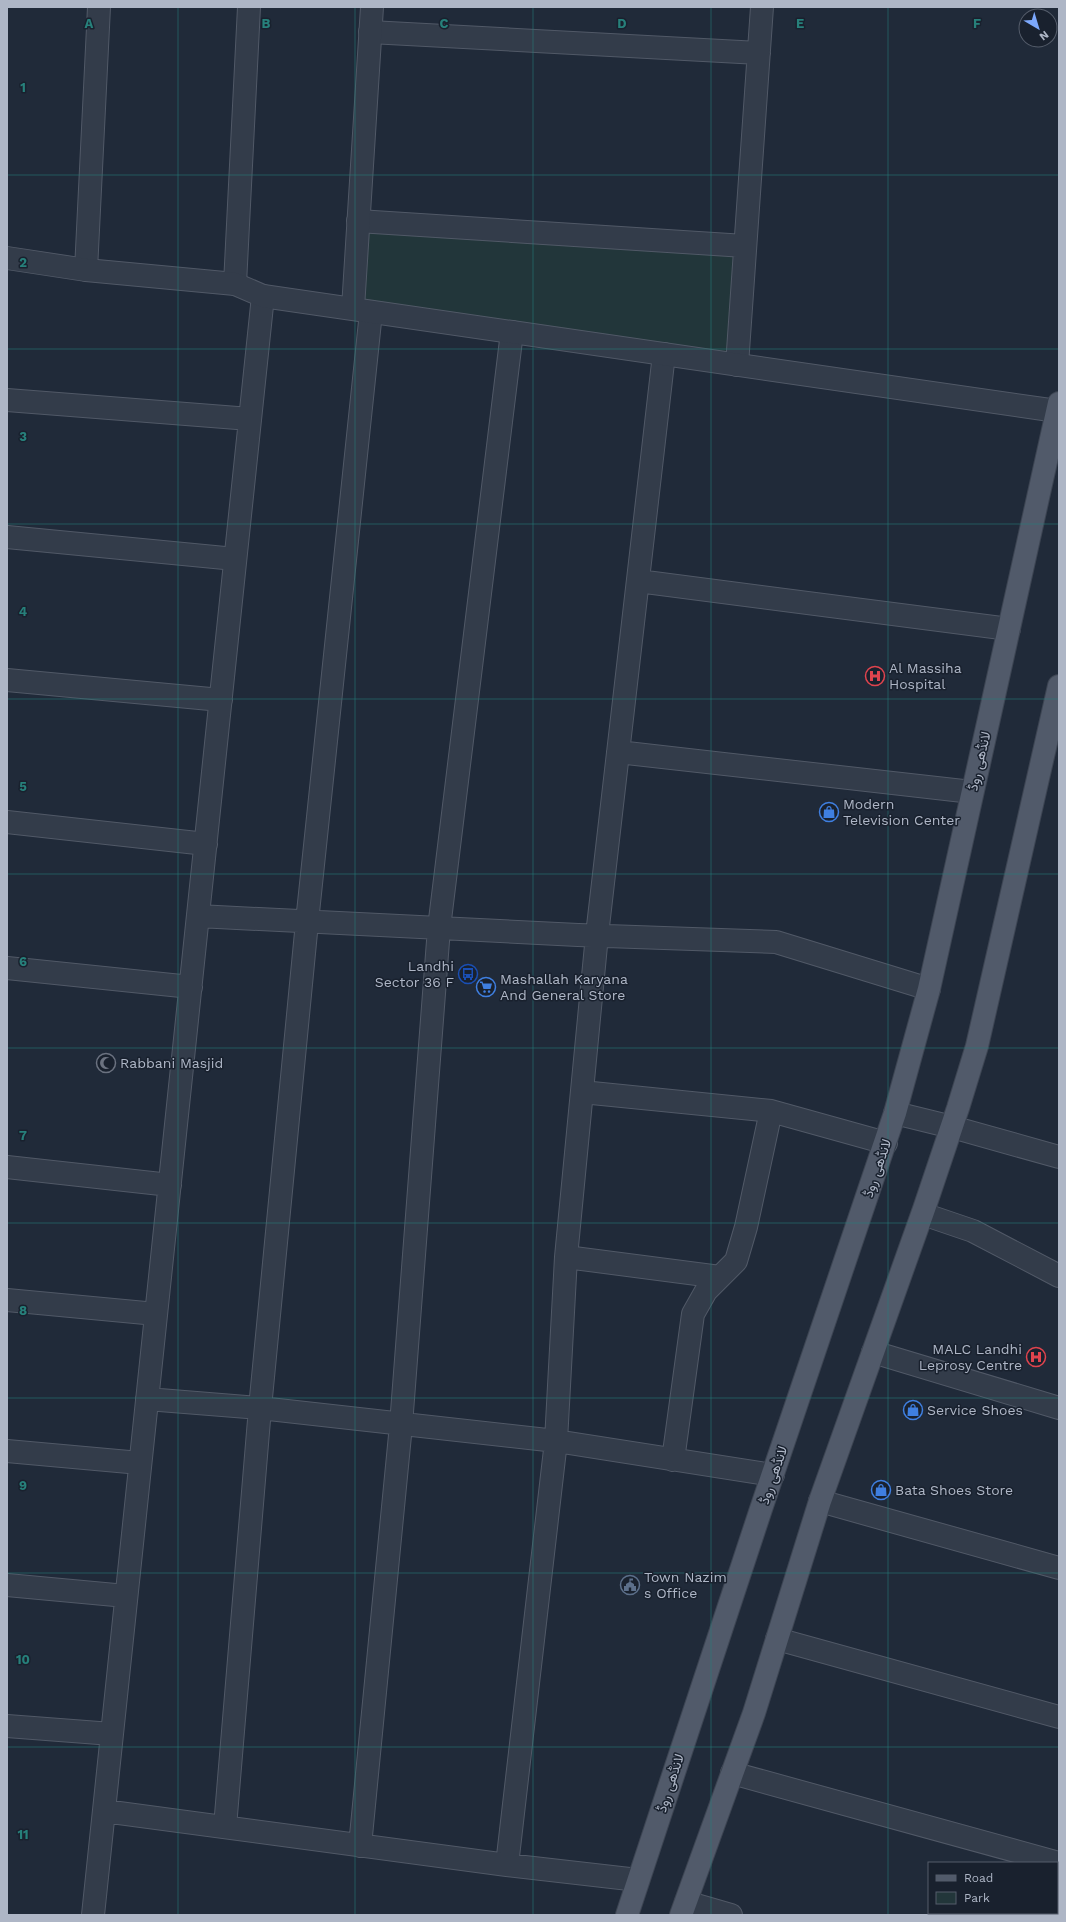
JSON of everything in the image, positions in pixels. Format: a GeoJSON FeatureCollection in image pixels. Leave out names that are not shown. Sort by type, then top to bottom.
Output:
{"type":"FeatureCollection","features":[{"type":"Feature","properties":{"kind":"main road","name":"لانڈھی روڈ"},"geometry":{"type":"LineString","coordinates":[[627,1915],[895,1113],[929,989],[1058,407]]}},
{"type":"Feature","properties":{"kind":"main road"},"geometry":{"type":"LineString","coordinates":[[683,1908],[754,1713],[820,1501],[923,1214],[977,1046],[1059,686]]}},
{"type":"Feature","properties":{"kind":"street"},"geometry":{"type":"LineString","coordinates":[[86,270],[99,7]]}},
{"type":"Feature","properties":{"kind":"street"},"geometry":{"type":"LineString","coordinates":[[235,284],[249,7]]}},
{"type":"Feature","properties":{"kind":"street"},"geometry":{"type":"LineString","coordinates":[[225,1827],[260,1408],[307,922],[362,310],[358,221],[372,7]]}},
{"type":"Feature","properties":{"kind":"street"},"geometry":{"type":"LineString","coordinates":[[737,364],[762,7]]}},
{"type":"Feature","properties":{"kind":"street"},"geometry":{"type":"LineString","coordinates":[[370,32],[759,53]]}},
{"type":"Feature","properties":{"kind":"street"},"geometry":{"type":"LineString","coordinates":[[358,221],[745,246]]}},
{"type":"Feature","properties":{"kind":"street"},"geometry":{"type":"LineString","coordinates":[[7,258],[86,270],[235,284],[263,296],[664,354],[1058,407]]}},
{"type":"Feature","properties":{"kind":"street"},"geometry":{"type":"LineString","coordinates":[[93,1915],[263,296]]}},
{"type":"Feature","properties":{"kind":"street"},"geometry":{"type":"LineString","coordinates":[[360,1846],[401,1425],[439,928],[512,332]]}},
{"type":"Feature","properties":{"kind":"street"},"geometry":{"type":"LineString","coordinates":[[507,1865],[556,1441],[566,1257],[597,935],[664,354]]}},
{"type":"Feature","properties":{"kind":"street"},"geometry":{"type":"LineString","coordinates":[[7,400],[250,419]]}},
{"type":"Feature","properties":{"kind":"street"},"geometry":{"type":"LineString","coordinates":[[7,537],[235,560]]}},
{"type":"Feature","properties":{"kind":"street"},"geometry":{"type":"LineString","coordinates":[[638,581],[1009,629]]}},
{"type":"Feature","properties":{"kind":"street"},"geometry":{"type":"LineString","coordinates":[[7,680],[221,700]]}},
{"type":"Feature","properties":{"kind":"street"},"geometry":{"type":"LineString","coordinates":[[618,752],[972,792]]}},
{"type":"Feature","properties":{"kind":"street"},"geometry":{"type":"LineString","coordinates":[[7,822],[206,844]]}},
{"type":"Feature","properties":{"kind":"street"},"geometry":{"type":"LineString","coordinates":[[198,916],[776,942],[929,989]]}},
{"type":"Feature","properties":{"kind":"street"},"geometry":{"type":"LineString","coordinates":[[7,968],[190,987]]}},
{"type":"Feature","properties":{"kind":"street"},"geometry":{"type":"LineString","coordinates":[[582,1092],[771,1111],[886,1143]]}},
{"type":"Feature","properties":{"kind":"street"},"geometry":{"type":"LineString","coordinates":[[673,1460],[693,1314],[706,1291],[736,1261],[742,1244],[771,1111]]}},
{"type":"Feature","properties":{"kind":"street"},"geometry":{"type":"LineString","coordinates":[[895,1113],[952,1127],[1059,1157]]}},
{"type":"Feature","properties":{"kind":"street"},"geometry":{"type":"LineString","coordinates":[[7,1167],[170,1185]]}},
{"type":"Feature","properties":{"kind":"street"},"geometry":{"type":"LineString","coordinates":[[923,1214],[973,1231],[1059,1276]]}},
{"type":"Feature","properties":{"kind":"street"},"geometry":{"type":"LineString","coordinates":[[566,1257],[720,1277]]}},
{"type":"Feature","properties":{"kind":"street"},"geometry":{"type":"LineString","coordinates":[[7,1300],[156,1314]]}},
{"type":"Feature","properties":{"kind":"street"},"geometry":{"type":"LineString","coordinates":[[873,1352],[1059,1408]]}},
{"type":"Feature","properties":{"kind":"street"},"geometry":{"type":"LineString","coordinates":[[147,1400],[260,1408],[401,1425],[556,1441],[773,1475]]}},
{"type":"Feature","properties":{"kind":"street"},"geometry":{"type":"LineString","coordinates":[[7,1451],[140,1463]]}},
{"type":"Feature","properties":{"kind":"street"},"geometry":{"type":"LineString","coordinates":[[820,1501],[1059,1568]]}},
{"type":"Feature","properties":{"kind":"street"},"geometry":{"type":"LineString","coordinates":[[7,1585],[126,1596]]}},
{"type":"Feature","properties":{"kind":"street"},"geometry":{"type":"LineString","coordinates":[[777,1639],[1059,1717]]}},
{"type":"Feature","properties":{"kind":"street"},"geometry":{"type":"LineString","coordinates":[[7,1726],[112,1734]]}},
{"type":"Feature","properties":{"kind":"street"},"geometry":{"type":"LineString","coordinates":[[732,1773],[1055,1862]]}},
{"type":"Feature","properties":{"kind":"street"},"geometry":{"type":"LineString","coordinates":[[104,1811],[507,1865],[638,1880]]}},
{"type":"Feature","properties":{"kind":"street"},"geometry":{"type":"LineString","coordinates":[[683,1908],[732,1915]]}},
{"type":"Feature","properties":{"kind":"green space"},"geometry":{"type":"Polygon","coordinates":[[[358,221],[745,246],[737,365],[353,308],[358,221]]]}},
{"type":"Feature","properties":{"kind":"place","name":"Al Massiha Hospital"},"geometry":{"type":"Point","coordinates":[875,676]}},
{"type":"Feature","properties":{"kind":"place","name":"Modern Television Center"},"geometry":{"type":"Point","coordinates":[829,812]}},
{"type":"Feature","properties":{"kind":"place","name":"Landhi Sector 36 F"},"geometry":{"type":"Point","coordinates":[468,974]}},
{"type":"Feature","properties":{"kind":"place","name":"Mashallah Karyana And General Store"},"geometry":{"type":"Point","coordinates":[486,987]}},
{"type":"Feature","properties":{"kind":"place","name":"Rabbani Masjid"},"geometry":{"type":"Point","coordinates":[106,1063]}},
{"type":"Feature","properties":{"kind":"place","name":"MALC Landhi Leprosy Centre"},"geometry":{"type":"Point","coordinates":[1036,1357]}},
{"type":"Feature","properties":{"kind":"place","name":"Service Shoes"},"geometry":{"type":"Point","coordinates":[913,1410]}},
{"type":"Feature","properties":{"kind":"place","name":"Bata Shoes Store"},"geometry":{"type":"Point","coordinates":[881,1490]}},
{"type":"Feature","properties":{"kind":"place","name":"Town Nazim s Office"},"geometry":{"type":"Point","coordinates":[630,1585]}}]}
